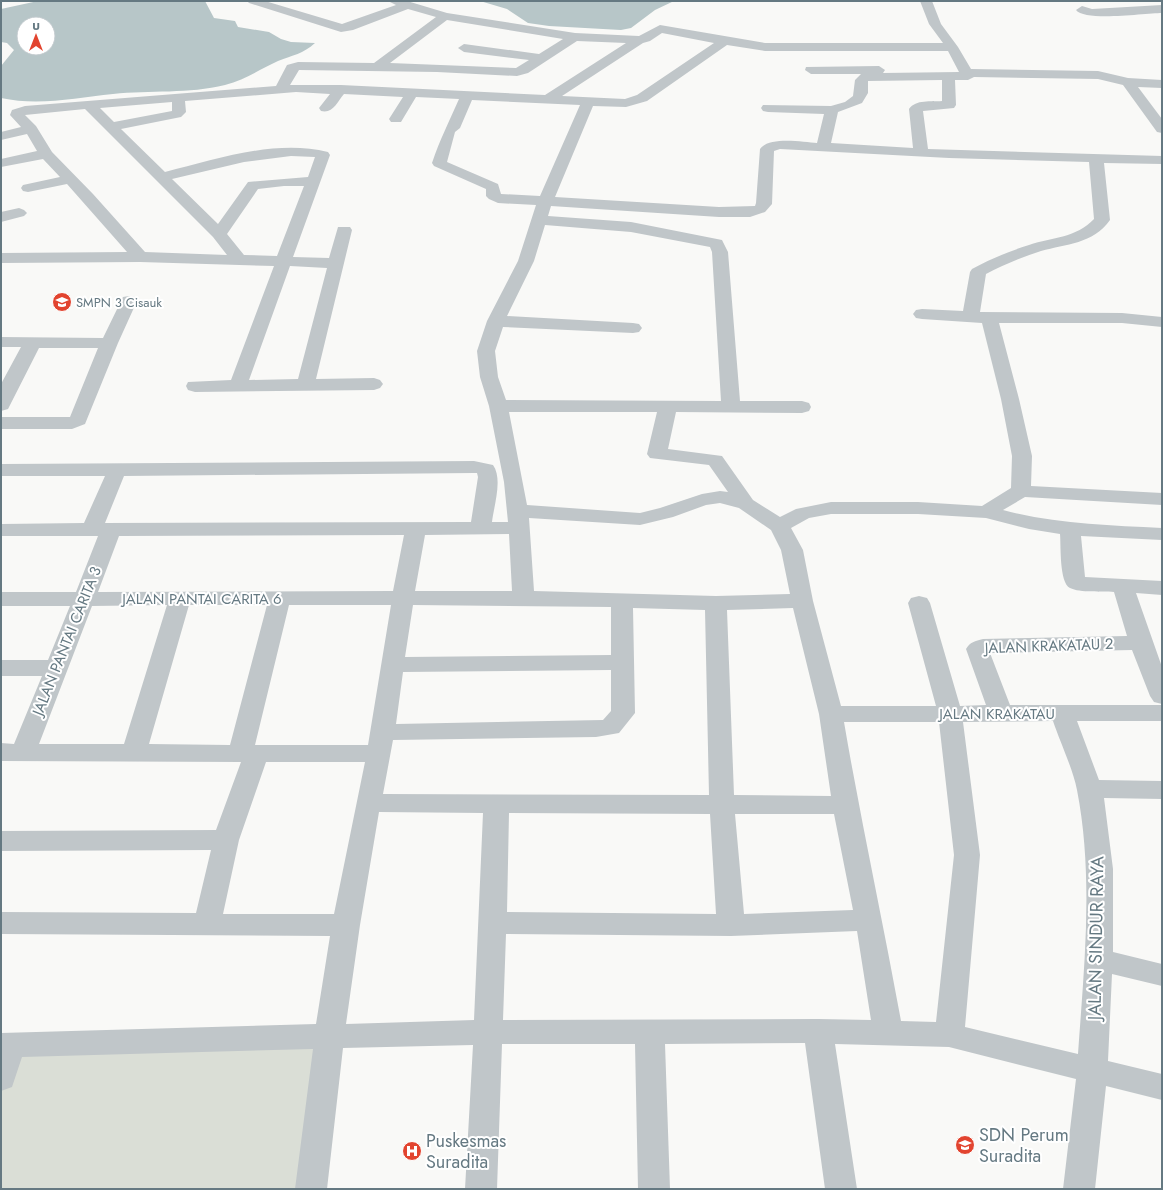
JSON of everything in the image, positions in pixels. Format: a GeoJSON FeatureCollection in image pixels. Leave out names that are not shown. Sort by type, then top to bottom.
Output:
{"type":"FeatureCollection","features":[{"type":"Feature","properties":{"kind":"street"},"geometry":{"type":"LineString","coordinates":[[252,1],[341,28],[349,27],[400,5]]}},
{"type":"Feature","properties":{"kind":"street"},"geometry":{"type":"LineString","coordinates":[[768,108],[832,110],[858,100],[861,95],[862,80],[864,77],[968,76],[952,47],[935,24],[926,1]]}},
{"type":"Feature","properties":{"kind":"street"},"geometry":{"type":"LineString","coordinates":[[378,3],[400,5],[495,25],[575,37],[639,40]]}},
{"type":"Feature","properties":{"kind":"street"},"geometry":{"type":"LineString","coordinates":[[1082,10],[1091,13],[1162,9]]}},
{"type":"Feature","properties":{"kind":"street"},"geometry":{"type":"LineString","coordinates":[[377,66],[439,14]]}},
{"type":"Feature","properties":{"kind":"street"},"geometry":{"type":"LineString","coordinates":[[437,68],[495,25]]}},
{"type":"Feature","properties":{"kind":"street"},"geometry":{"type":"LineString","coordinates":[[547,100],[639,40],[646,38],[660,29],[725,41],[771,47],[952,47]]}},
{"type":"Feature","properties":{"kind":"street"},"geometry":{"type":"LineString","coordinates":[[281,88],[294,67],[377,66],[518,72],[575,37]]}},
{"type":"Feature","properties":{"kind":"street"},"geometry":{"type":"LineString","coordinates":[[140,257],[46,154],[31,129],[17,116],[17,113],[26,110],[90,106],[281,88],[341,89],[613,104],[635,102],[725,41]]}},
{"type":"Feature","properties":{"kind":"street"},"geometry":{"type":"LineString","coordinates":[[464,48],[540,58]]}},
{"type":"Feature","properties":{"kind":"street"},"geometry":{"type":"LineString","coordinates":[[811,70],[966,71],[1098,75],[1128,82],[1162,84]]}},
{"type":"Feature","properties":{"kind":"street"},"geometry":{"type":"LineString","coordinates":[[921,152],[916,109],[922,106],[949,105],[948,77]]}},
{"type":"Feature","properties":{"kind":"street"},"geometry":{"type":"LineString","coordinates":[[1128,82],[1162,129]]}},
{"type":"Feature","properties":{"kind":"street"},"geometry":{"type":"LineString","coordinates":[[326,108],[341,89]]}},
{"type":"Feature","properties":{"kind":"street"},"geometry":{"type":"LineString","coordinates":[[396,119],[412,93]]}},
{"type":"Feature","properties":{"kind":"street"},"geometry":{"type":"LineString","coordinates":[[467,97],[451,130],[439,162],[441,165],[493,187],[494,196],[498,198],[719,212],[750,212],[760,209],[764,204],[767,149],[780,145],[921,152],[1162,160]]}},
{"type":"Feature","properties":{"kind":"street"},"geometry":{"type":"LineString","coordinates":[[110,127],[176,114],[180,112],[178,98]]}},
{"type":"Feature","properties":{"kind":"street"},"geometry":{"type":"LineString","coordinates":[[523,598],[518,520],[498,406],[489,377],[486,352],[496,321],[526,260],[545,202],[588,102]]}},
{"type":"Feature","properties":{"kind":"street"},"geometry":{"type":"LineString","coordinates":[[90,106],[219,234],[239,260]]}},
{"type":"Feature","properties":{"kind":"street"},"geometry":{"type":"LineString","coordinates":[[823,147],[832,110]]}},
{"type":"Feature","properties":{"kind":"street"},"geometry":{"type":"LineString","coordinates":[[1,136],[31,129]]}},
{"type":"Feature","properties":{"kind":"street"},"geometry":{"type":"LineString","coordinates":[[161,177],[257,156],[284,152],[316,152],[323,155],[238,385]]}},
{"type":"Feature","properties":{"kind":"street"},"geometry":{"type":"LineString","coordinates":[[1,163],[46,154]]}},
{"type":"Feature","properties":{"kind":"street"},"geometry":{"type":"LineString","coordinates":[[1021,491],[1022,456],[1010,399],[980,317],[978,272],[994,263],[1036,248],[1082,237],[1091,232],[1102,220],[1096,158]]}},
{"type":"Feature","properties":{"kind":"street"},"geometry":{"type":"LineString","coordinates":[[28,188],[70,179]]}},
{"type":"Feature","properties":{"kind":"street"},"geometry":{"type":"LineString","coordinates":[[219,234],[252,185],[273,182],[313,182]]}},
{"type":"Feature","properties":{"kind":"street"},"geometry":{"type":"LineString","coordinates":[[1,217],[19,213]]}},
{"type":"Feature","properties":{"kind":"street"},"geometry":{"type":"LineString","coordinates":[[540,220],[631,227],[716,243],[720,252],[731,406]]}},
{"type":"Feature","properties":{"kind":"street"},"geometry":{"type":"LineString","coordinates":[[306,384],[344,230]]}},
{"type":"Feature","properties":{"kind":"street"},"geometry":{"type":"LineString","coordinates":[[1,258],[140,257],[336,263]]}},
{"type":"Feature","properties":{"kind":"street"},"geometry":{"type":"LineString","coordinates":[[1,423],[72,423],[78,420],[109,343],[129,301]]}},
{"type":"Feature","properties":{"kind":"street"},"geometry":{"type":"LineString","coordinates":[[922,314],[980,317],[1122,318],[1162,322]]}},
{"type":"Feature","properties":{"kind":"street"},"geometry":{"type":"LineString","coordinates":[[496,321],[633,328]]}},
{"type":"Feature","properties":{"kind":"street"},"geometry":{"type":"LineString","coordinates":[[1,342],[109,343]]}},
{"type":"Feature","properties":{"kind":"street"},"geometry":{"type":"LineString","coordinates":[[1,405],[6,380],[33,342]]}},
{"type":"Feature","properties":{"kind":"street"},"geometry":{"type":"LineString","coordinates":[[195,386],[374,384]]}},
{"type":"Feature","properties":{"kind":"street"},"geometry":{"type":"LineString","coordinates":[[498,406],[667,408],[731,406],[802,407]]}},
{"type":"Feature","properties":{"kind":"street"},"geometry":{"type":"LineString","coordinates":[[667,408],[657,454],[715,460],[746,504]]}},
{"type":"Feature","properties":{"kind":"street"},"geometry":{"type":"LineString","coordinates":[[1,470],[474,467],[486,469],[488,477],[481,528]]}},
{"type":"Feature","properties":{"kind":"street","name":"JALAN PANTAI CARITA 3"},"geometry":{"type":"LineString","coordinates":[[12,753],[55,668],[84,598],[117,470]]}},
{"type":"Feature","properties":{"kind":"street"},"geometry":{"type":"LineString","coordinates":[[986,512],[1021,491],[1162,499]]}},
{"type":"Feature","properties":{"kind":"street"},"geometry":{"type":"LineString","coordinates":[[1,530],[481,528],[518,520],[640,518],[666,513],[702,500],[720,497],[746,504],[780,526],[792,550],[802,601],[831,714],[845,805],[869,920],[888,1032]]}},
{"type":"Feature","properties":{"kind":"street"},"geometry":{"type":"LineString","coordinates":[[780,526],[803,513],[831,508],[918,508],[986,512],[1028,523],[1070,529],[1162,534]]}},
{"type":"Feature","properties":{"kind":"street"},"geometry":{"type":"LineString","coordinates":[[311,1189],[329,1038],[346,925],[368,803],[381,743],[392,665],[415,529]]}},
{"type":"Feature","properties":{"kind":"street"},"geometry":{"type":"LineString","coordinates":[[1070,529],[1074,580],[1077,582],[1162,588]]}},
{"type":"Feature","properties":{"kind":"street"},"geometry":{"type":"LineString","coordinates":[[1123,586],[1141,643],[1162,696]]}},
{"type":"Feature","properties":{"kind":"street"},"geometry":{"type":"LineString","coordinates":[[134,752],[180,598]]}},
{"type":"Feature","properties":{"kind":"street","name":"JALAN PANTAI CARITA 6"},"geometry":{"type":"LineString","coordinates":[[1,599],[523,598],[716,603],[802,601]]}},
{"type":"Feature","properties":{"kind":"street"},"geometry":{"type":"LineString","coordinates":[[207,925],[226,840],[248,754],[280,599]]}},
{"type":"Feature","properties":{"kind":"street"},"geometry":{"type":"LineString","coordinates":[[12,753],[134,752],[248,754],[610,727],[623,713],[622,600]]}},
{"type":"Feature","properties":{"kind":"street"},"geometry":{"type":"LineString","coordinates":[[716,603],[722,806],[731,925]]}},
{"type":"Feature","properties":{"kind":"street"},"geometry":{"type":"LineString","coordinates":[[919,603],[950,713],[967,855],[949,1035]]}},
{"type":"Feature","properties":{"kind":"street","name":"JALAN KRAKATAU 2"},"geometry":{"type":"LineString","coordinates":[[1001,714],[977,649],[983,646],[1141,643]]}},
{"type":"Feature","properties":{"kind":"street"},"geometry":{"type":"LineString","coordinates":[[392,665],[622,662]]}},
{"type":"Feature","properties":{"kind":"street"},"geometry":{"type":"LineString","coordinates":[[1,668],[55,668]]}},
{"type":"Feature","properties":{"kind":"street","name":"JALAN KRAKATAU"},"geometry":{"type":"LineString","coordinates":[[831,714],[1162,713]]}},
{"type":"Feature","properties":{"kind":"street","name":"JALAN SINDUR RAYA"},"geometry":{"type":"LineString","coordinates":[[1062,714],[1090,789],[1100,869],[1099,960],[1092,1071],[1079,1189]]}},
{"type":"Feature","properties":{"kind":"street"},"geometry":{"type":"LineString","coordinates":[[1090,789],[1162,790]]}},
{"type":"Feature","properties":{"kind":"street"},"geometry":{"type":"LineString","coordinates":[[368,803],[722,806],[845,805]]}},
{"type":"Feature","properties":{"kind":"street"},"geometry":{"type":"LineString","coordinates":[[481,1189],[493,923],[496,803]]}},
{"type":"Feature","properties":{"kind":"street"},"geometry":{"type":"LineString","coordinates":[[2,844],[226,840]]}},
{"type":"Feature","properties":{"kind":"street"},"geometry":{"type":"LineString","coordinates":[[493,923],[731,925],[869,920]]}},
{"type":"Feature","properties":{"kind":"street"},"geometry":{"type":"LineString","coordinates":[[1,923],[346,925]]}},
{"type":"Feature","properties":{"kind":"street"},"geometry":{"type":"LineString","coordinates":[[1099,960],[1162,975]]}},
{"type":"Feature","properties":{"kind":"street"},"geometry":{"type":"LineString","coordinates":[[818,1031],[841,1189]]}},
{"type":"Feature","properties":{"kind":"street"},"geometry":{"type":"LineString","coordinates":[[1,1078],[6,1045],[329,1038],[487,1032],[650,1033],[818,1031],[949,1035],[1162,1088]]}},
{"type":"Feature","properties":{"kind":"street"},"geometry":{"type":"LineString","coordinates":[[650,1033],[654,1189]]}},
{"type":"Feature","properties":{"kind":"shaded area"},"geometry":{"type":"Polygon","coordinates":[[[38,1],[205,1],[214,18],[235,21],[238,27],[269,32],[281,39],[291,42],[315,43],[302,52],[278,61],[239,80],[211,88],[29,101],[1,98],[1,66],[14,50],[7,43],[1,42],[1,9],[38,1]]]}},
{"type":"Feature","properties":{"kind":"shaded area"},"geometry":{"type":"Polygon","coordinates":[[[480,1],[674,1],[655,10],[631,28],[621,30],[549,26],[528,23],[507,9],[480,1]]]}},
{"type":"Feature","properties":{"kind":"shaded area"},"geometry":{"type":"Polygon","coordinates":[[[326,1040],[307,1189],[1,1189],[1,1045],[326,1040]]]}},
{"type":"Feature","properties":{"kind":"place","name":"SMPN 3 Cisauk"},"geometry":{"type":"Point","coordinates":[62,302]}},
{"type":"Feature","properties":{"kind":"place","name":"SDN Perum Suradita"},"geometry":{"type":"Point","coordinates":[965,1145]}},
{"type":"Feature","properties":{"kind":"place","name":"Puskesmas Suradita"},"geometry":{"type":"Point","coordinates":[412,1151]}}]}
